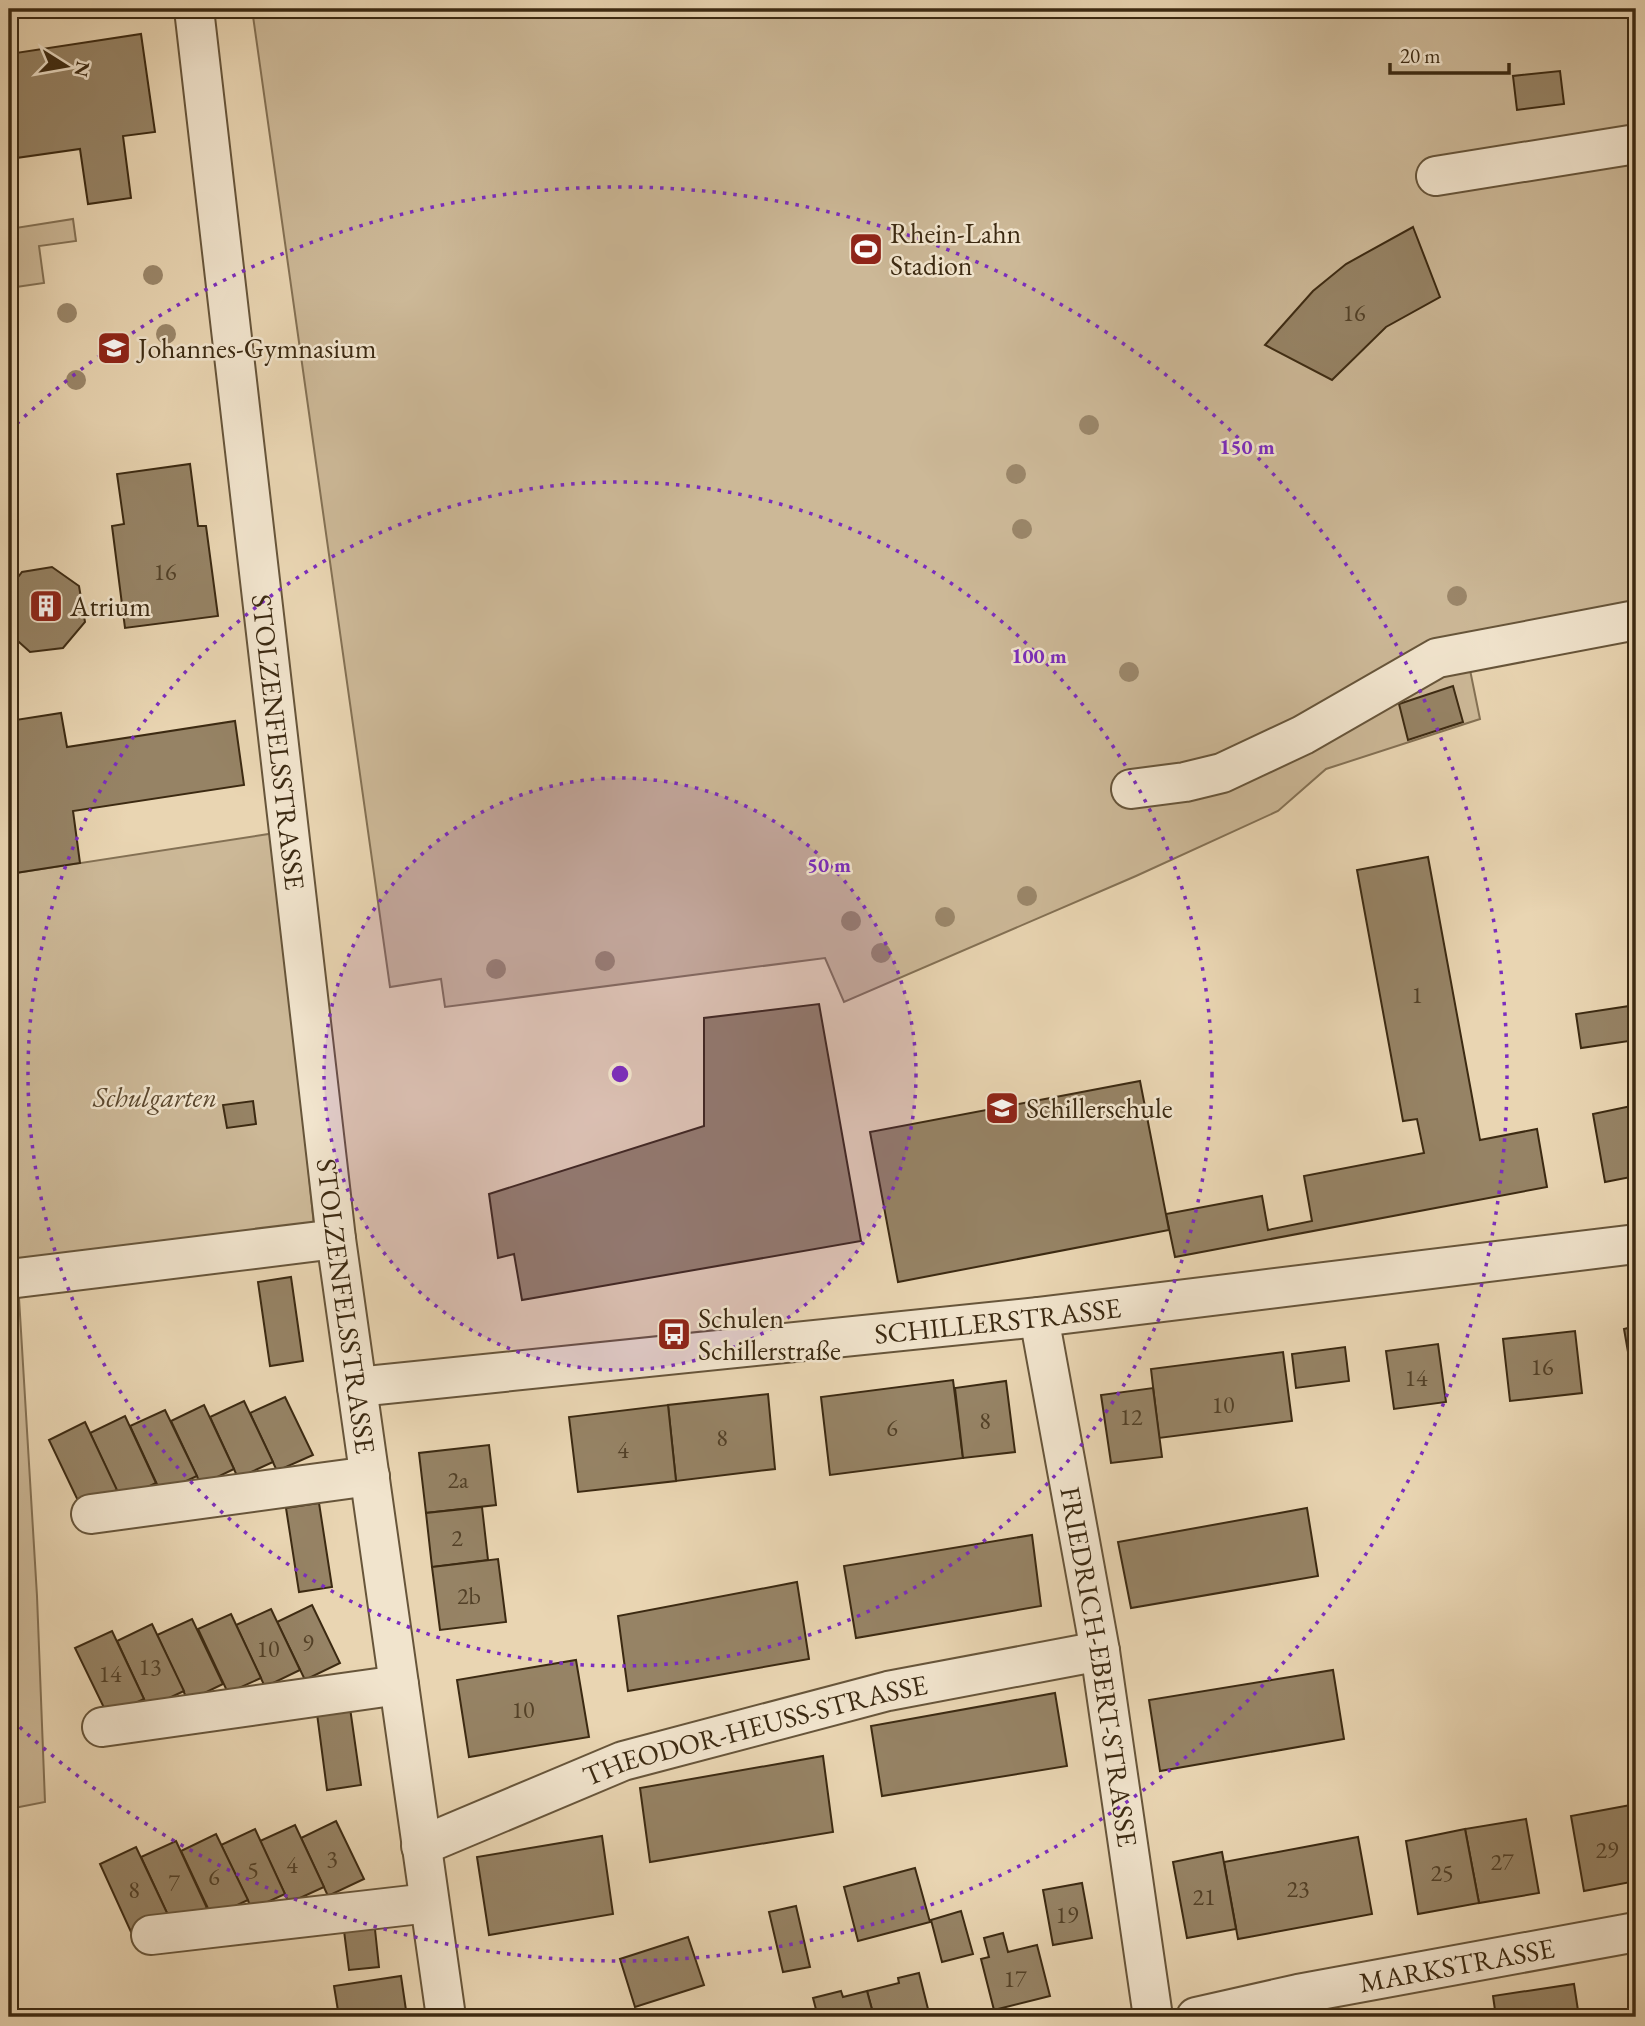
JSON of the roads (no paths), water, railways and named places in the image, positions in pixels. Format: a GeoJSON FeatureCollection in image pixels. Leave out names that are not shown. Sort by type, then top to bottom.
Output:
{"type":"FeatureCollection","features":[{"type":"Feature","properties":{"kind":"street","name":"STOLZENFELSSTRASSE"},"geometry":{"type":"LineString","coordinates":[[194,9],[336,1239],[446,2017]]}},
{"type":"Feature","properties":{"kind":"street"},"geometry":{"type":"LineString","coordinates":[[1436,176],[1636,144]]}},
{"type":"Feature","properties":{"kind":"street"},"geometry":{"type":"LineString","coordinates":[[1131,789],[1185,782],[1222,773],[1303,735],[1437,658],[1636,620]]}},
{"type":"Feature","properties":{"kind":"street"},"geometry":{"type":"LineString","coordinates":[[9,1279],[336,1239]]}},
{"type":"Feature","properties":{"kind":"street","name":"SCHILLERSTRASSE"},"geometry":{"type":"LineString","coordinates":[[357,1387],[1040,1317],[1636,1244]]}},
{"type":"Feature","properties":{"kind":"street","name":"FRIEDRICH-EBERT-STRASSE"},"geometry":{"type":"LineString","coordinates":[[1040,1317],[1100,1651],[1153,2017]]}},
{"type":"Feature","properties":{"kind":"street","name":"STOLZENFELSSTRASSE"},"geometry":{"type":"LineString","coordinates":[[91,1514],[370,1476]]}},
{"type":"Feature","properties":{"kind":"street","name":"THEODOR-HEUSS-STRASSE"},"geometry":{"type":"LineString","coordinates":[[421,1846],[623,1761],[888,1691],[1100,1651]]}},
{"type":"Feature","properties":{"kind":"street"},"geometry":{"type":"LineString","coordinates":[[102,1727],[399,1685]]}},
{"type":"Feature","properties":{"kind":"street"},"geometry":{"type":"LineString","coordinates":[[151,1935],[429,1903]]}},
{"type":"Feature","properties":{"kind":"street","name":"MARKSTRASSE"},"geometry":{"type":"LineString","coordinates":[[1196,2017],[1298,1994],[1636,1932]]}},
{"type":"Feature","properties":{"kind":"place","name":"Rhein-Lahn Stadion"},"geometry":{"type":"Point","coordinates":[866,249]}},
{"type":"Feature","properties":{"kind":"place","name":"Johannes-Gymnasium"},"geometry":{"type":"Point","coordinates":[114,348]}},
{"type":"Feature","properties":{"kind":"place","name":"Atrium"},"geometry":{"type":"Point","coordinates":[46,606]}},
{"type":"Feature","properties":{"kind":"place","name":"Schillerschule"},"geometry":{"type":"Point","coordinates":[1002,1108]}},
{"type":"Feature","properties":{"kind":"place","name":"Schulen Schillerstraße"},"geometry":{"type":"Point","coordinates":[674,1334]}},
{"type":"Feature","properties":{"kind":"park label","name":"Schulgarten"},"geometry":{"type":"Point","coordinates":[155,1097]}}]}
